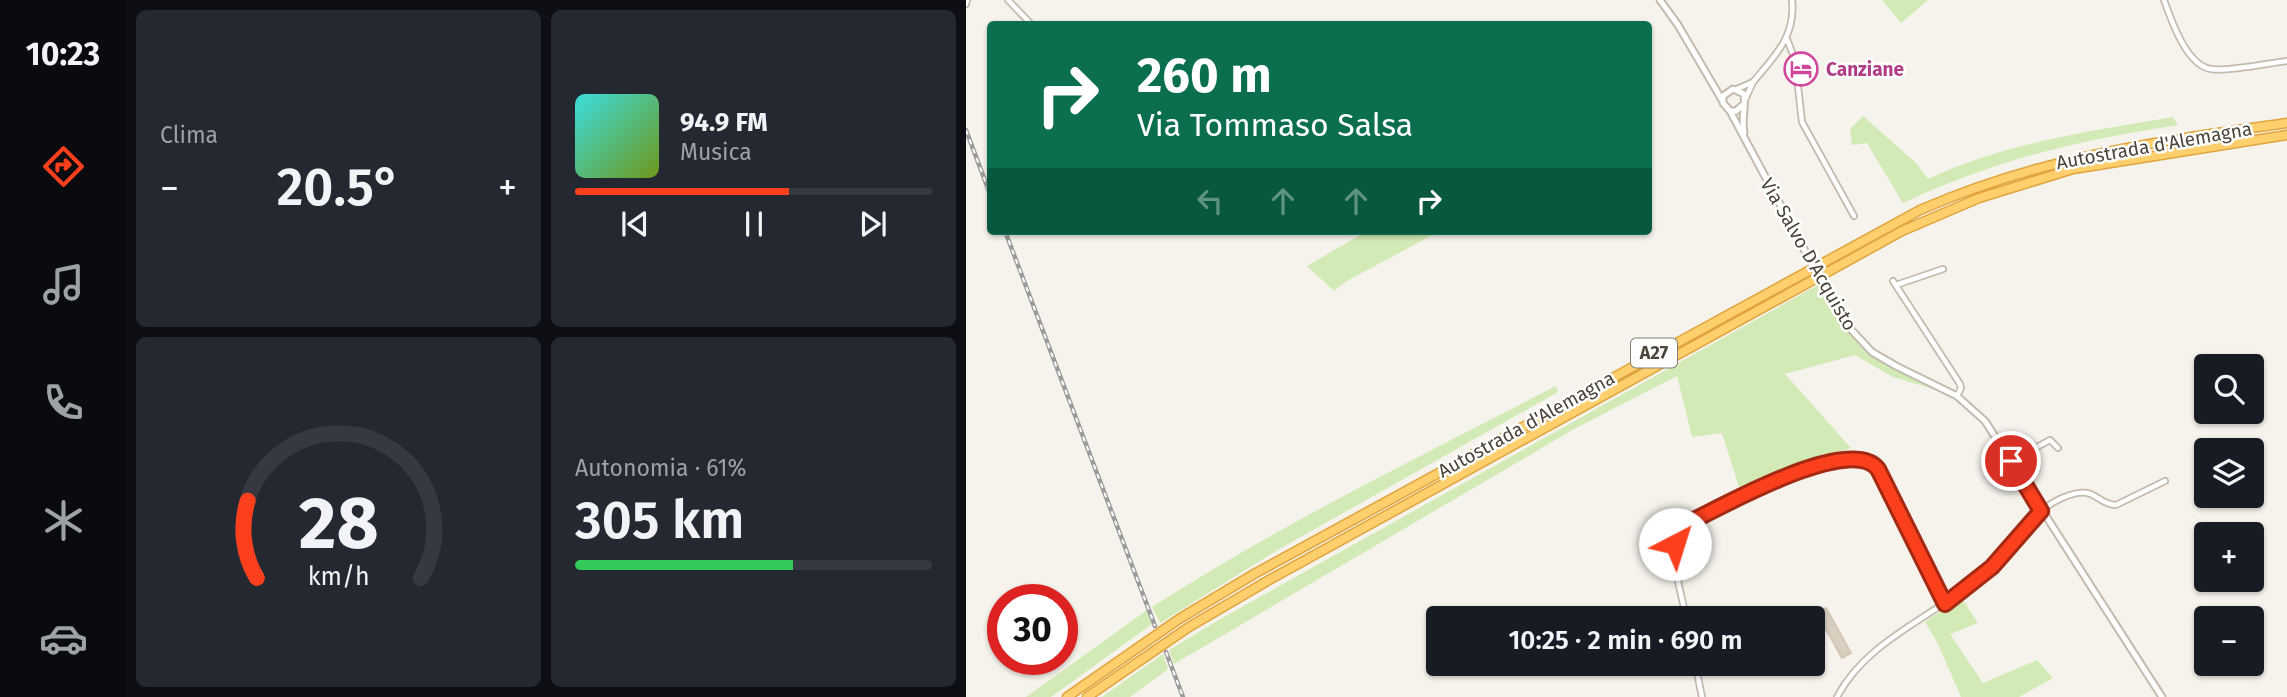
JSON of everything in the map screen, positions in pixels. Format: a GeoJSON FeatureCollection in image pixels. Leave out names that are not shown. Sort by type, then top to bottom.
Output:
{"type":"FeatureCollection","features":[{"type":"Feature","properties":{"kind":"highway","name":"Autostrada d'Alemagna"},"geometry":{"type":"LineString","coordinates":[[1067,697],[1161,631],[1243,581],[1920,210],[1990,181],[2066,159],[2148,143],[2287,123]]}},
{"type":"Feature","properties":{"kind":"highway","name":"Autostrada d'Alemagna"},"geometry":{"type":"LineString","coordinates":[[1087,697],[1189,627],[1250,591],[1902,231],[1979,198],[2074,169],[2287,135]]}},
{"type":"Feature","properties":{"kind":"street"},"geometry":{"type":"LineString","coordinates":[[1008,0],[1028,21]]}},
{"type":"Feature","properties":{"kind":"street","name":"Via Salvo D'Acquisto"},"geometry":{"type":"LineString","coordinates":[[1660,0],[1678,25],[1725,108],[1730,111],[1844,322],[1872,352],[1957,396],[1985,421],[2162,697]]}},
{"type":"Feature","properties":{"kind":"street"},"geometry":{"type":"LineString","coordinates":[[1730,111],[1736,111],[1744,102],[1753,82],[1787,39],[1792,26],[1792,0]]}},
{"type":"Feature","properties":{"kind":"street"},"geometry":{"type":"LineString","coordinates":[[2164,0],[2186,49],[2197,62],[2210,69],[2287,61]]}},
{"type":"Feature","properties":{"kind":"street"},"geometry":{"type":"LineString","coordinates":[[1787,39],[1795,60],[1802,122],[1854,216]]}},
{"type":"Feature","properties":{"kind":"street"},"geometry":{"type":"LineString","coordinates":[[1709,80],[1718,88],[1734,89],[1744,94],[1744,102]]}},
{"type":"Feature","properties":{"kind":"street"},"geometry":{"type":"LineString","coordinates":[[1722,100],[1726,92],[1753,82]]}},
{"type":"Feature","properties":{"kind":"street","name":"Via Salvo D'Acquisto"},"geometry":{"type":"LineString","coordinates":[[1744,102],[1742,123],[1746,142]]}},
{"type":"Feature","properties":{"kind":"street"},"geometry":{"type":"LineString","coordinates":[[1943,269],[1894,283],[1960,384],[1957,396]]}},
{"type":"Feature","properties":{"kind":"street"},"geometry":{"type":"LineString","coordinates":[[2011,461],[2050,440],[2058,448]]}},
{"type":"Feature","properties":{"kind":"street"},"geometry":{"type":"LineString","coordinates":[[1684,606],[1675,557],[1676,535],[1682,528],[1774,481],[1851,458],[1866,459],[1878,469],[1945,604]]}},
{"type":"Feature","properties":{"kind":"street"},"geometry":{"type":"LineString","coordinates":[[1837,697],[1846,681],[1869,656],[1945,604],[1992,567],[2041,511],[2062,498],[2085,492],[2092,493],[2107,505],[2116,505],[2165,481]]}},
{"type":"Feature","properties":{"kind":"street"},"geometry":{"type":"LineString","coordinates":[[1698,676],[1702,697]]}},
{"type":"Feature","properties":{"kind":"green space"},"geometry":{"type":"Polygon","coordinates":[[[1882,0],[1928,0],[1901,23],[1882,0]]]}},
{"type":"Feature","properties":{"kind":"green space"},"geometry":{"type":"Polygon","coordinates":[[[1863,116],[1916,163],[1928,179],[1987,156],[2048,140],[2173,117],[2178,125],[2071,145],[2004,163],[1903,203],[1867,143],[1852,145],[1850,129],[1863,116]]]}},
{"type":"Feature","properties":{"kind":"green space"},"geometry":{"type":"Polygon","coordinates":[[[1360,235],[1433,235],[1345,282],[1334,291],[1307,266],[1360,235]]]}},
{"type":"Feature","properties":{"kind":"green space"},"geometry":{"type":"Polygon","coordinates":[[[1818,285],[1843,327],[1872,355],[1950,394],[1893,377],[1855,355],[1785,374],[1851,448],[1739,487],[1722,433],[1692,437],[1677,376],[1574,429],[1174,664],[1169,650],[1217,621],[1818,285]]]}},
{"type":"Feature","properties":{"kind":"green space"},"geometry":{"type":"Polygon","coordinates":[[[1556,386],[1558,392],[1281,548],[1160,623],[1152,607],[1250,547],[1556,386]]]}},
{"type":"Feature","properties":{"kind":"green space"},"geometry":{"type":"Polygon","coordinates":[[[1961,597],[1978,623],[1950,634],[1983,683],[2037,660],[2053,678],[2019,697],[1961,697],[1938,644],[1925,622],[1961,597]]]}},
{"type":"Feature","properties":{"kind":"green space"},"geometry":{"type":"Polygon","coordinates":[[[1147,610],[1152,624],[1051,697],[1026,697],[1057,675],[1078,675],[1078,660],[1147,610]]]}},
{"type":"Feature","properties":{"kind":"green space"},"geometry":{"type":"Polygon","coordinates":[[[1163,654],[1168,669],[1130,697],[1102,697],[1163,654]]]}},
{"type":"Feature","properties":{"kind":"building"},"geometry":{"type":"Polygon","coordinates":[[[1825,609],[1851,653],[1842,658],[1825,627],[1825,609]]]}},
{"type":"Feature","properties":{"kind":"railway"},"geometry":{"type":"LineString","coordinates":[[966,130],[987,186]]}},
{"type":"Feature","properties":{"kind":"railway"},"geometry":{"type":"LineString","coordinates":[[1007,235],[1155,626]]}},
{"type":"Feature","properties":{"kind":"railway"},"geometry":{"type":"LineString","coordinates":[[1166,652],[1183,697]]}},
{"type":"Feature","properties":{"kind":"place","name":"Canziane"},"geometry":{"type":"Point","coordinates":[1801,69]}},
{"type":"Feature","properties":{"kind":"route"},"geometry":{"type":"LineString","coordinates":[[1675,544],[1676,535],[1694,520],[1774,481],[1851,458],[1866,459],[1878,469],[1945,604],[1992,567],[2041,511],[2011,461]]}}]}
